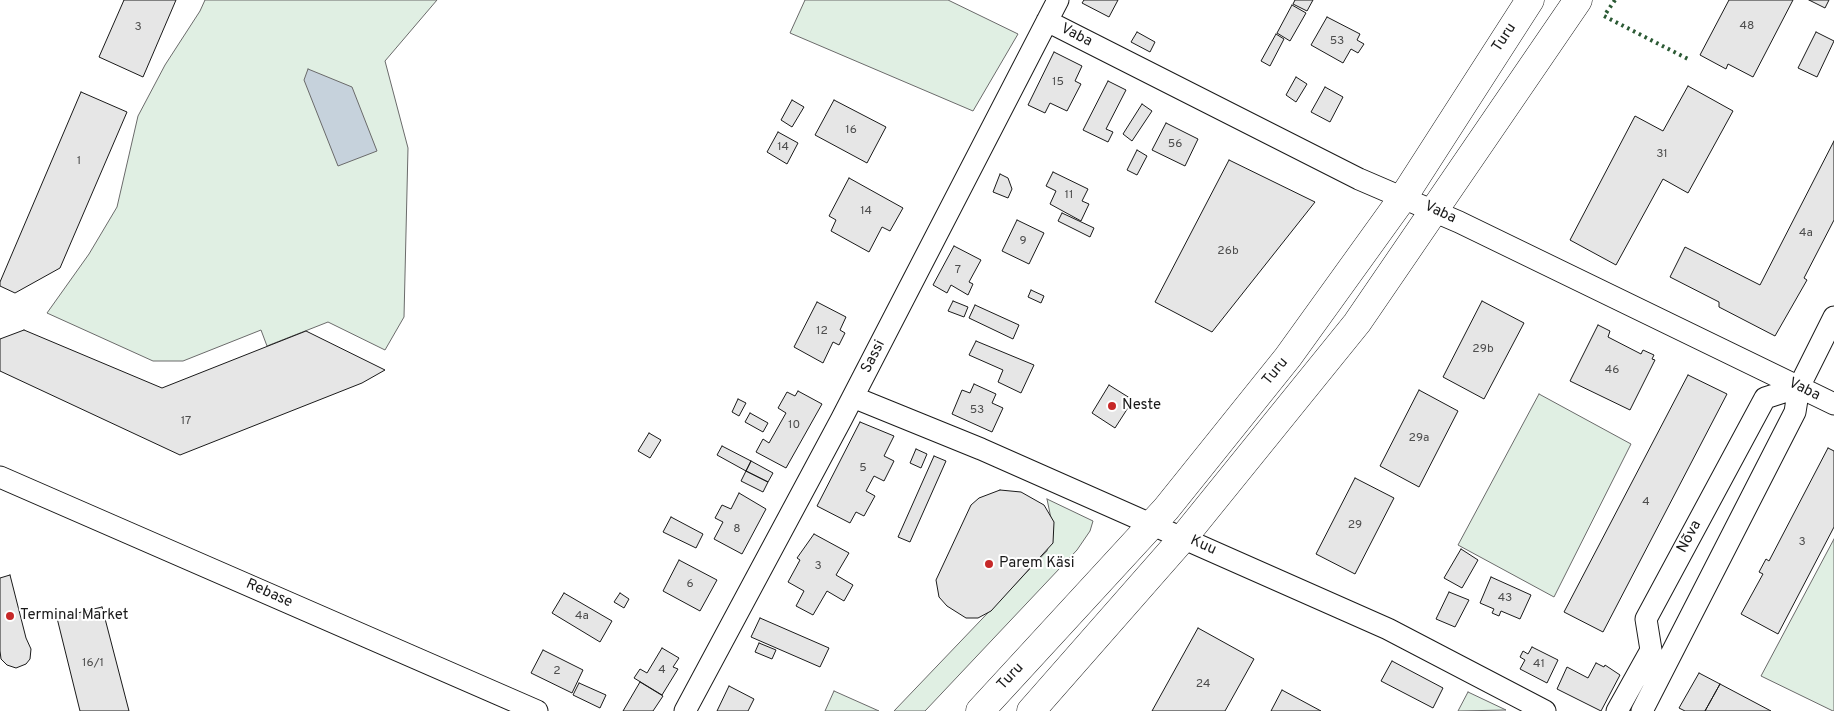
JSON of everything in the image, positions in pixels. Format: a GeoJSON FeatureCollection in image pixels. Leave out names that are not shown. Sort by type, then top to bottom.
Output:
{"type":"FeatureCollection","features":[{"type":"Feature","properties":{"kind":"main road","name":"Turu"},"geometry":{"type":"LineString","coordinates":[[980,711],[1151,524],[1288,357],[1404,196],[1530,0]]}},
{"type":"Feature","properties":{"kind":"main road","name":"Turu"},"geometry":{"type":"LineString","coordinates":[[1031,711],[1183,538],[1357,323],[1578,0]]}},
{"type":"Feature","properties":{"kind":"street","name":"Sassi"},"geometry":{"type":"LineString","coordinates":[[685,711],[853,397],[1058,0]]}},
{"type":"Feature","properties":{"kind":"street","name":"Vaba"},"geometry":{"type":"LineString","coordinates":[[1047,21],[1359,179],[1404,196],[1834,404]]}},
{"type":"Feature","properties":{"kind":"street"},"geometry":{"type":"LineString","coordinates":[[1642,711],[1795,412],[1799,388],[1834,318]]}},
{"type":"Feature","properties":{"kind":"street","name":"Nõva"},"geometry":{"type":"LineString","coordinates":[[1617,711],[1650,650],[1646,619],[1765,398],[1799,388]]}},
{"type":"Feature","properties":{"kind":"street","name":"Kuu"},"geometry":{"type":"LineString","coordinates":[[853,397],[981,450],[1388,629],[1545,711]]}},
{"type":"Feature","properties":{"kind":"street","name":"Rebase"},"geometry":{"type":"LineString","coordinates":[[0,476],[537,711]]}},
{"type":"Feature","properties":{"kind":"green space"},"geometry":{"type":"Polygon","coordinates":[[[205,0],[437,0],[385,61],[408,148],[404,317],[385,350],[328,322],[267,346],[261,330],[183,361],[153,361],[47,313],[89,254],[117,207],[138,116],[165,65],[200,11],[205,0]]]}},
{"type":"Feature","properties":{"kind":"green space"},"geometry":{"type":"Polygon","coordinates":[[[805,0],[948,0],[1018,34],[973,111],[790,33],[805,0]]]}},
{"type":"Feature","properties":{"kind":"green space"},"geometry":{"type":"Polygon","coordinates":[[[1539,394],[1631,444],[1554,597],[1458,545],[1539,394]]]}},
{"type":"Feature","properties":{"kind":"green space"},"geometry":{"type":"Polygon","coordinates":[[[1047,499],[1093,521],[1090,531],[1077,550],[925,711],[894,711],[1047,551],[1053,528],[1047,499]]]}},
{"type":"Feature","properties":{"kind":"green space"},"geometry":{"type":"Polygon","coordinates":[[[1834,539],[1834,711],[1833,711],[1761,676],[1834,539]]]}},
{"type":"Feature","properties":{"kind":"green space"},"geometry":{"type":"Polygon","coordinates":[[[834,691],[879,711],[825,711],[834,691]]]}},
{"type":"Feature","properties":{"kind":"green space"},"geometry":{"type":"Polygon","coordinates":[[[1468,692],[1506,710],[1458,711],[1468,692]]]}},
{"type":"Feature","properties":{"kind":"shaded area"},"geometry":{"type":"Polygon","coordinates":[[[308,69],[352,87],[377,151],[338,166],[304,80],[308,69]]]}},
{"type":"Feature","properties":{"kind":"building"},"geometry":{"type":"Polygon","coordinates":[[[124,0],[176,0],[143,77],[99,57],[124,0]]]}},
{"type":"Feature","properties":{"kind":"building"},"geometry":{"type":"Polygon","coordinates":[[[1084,0],[1118,0],[1109,17],[1082,3],[1084,0]]]}},
{"type":"Feature","properties":{"kind":"building"},"geometry":{"type":"Polygon","coordinates":[[[1295,0],[1313,0],[1307,11],[1293,4],[1295,0]]]}},
{"type":"Feature","properties":{"kind":"building"},"geometry":{"type":"Polygon","coordinates":[[[1729,0],[1793,0],[1753,77],[1728,64],[1726,69],[1700,55],[1729,0]]]}},
{"type":"Feature","properties":{"kind":"building"},"geometry":{"type":"Polygon","coordinates":[[[1809,0],[1829,0],[1825,8],[1809,0]]]}},
{"type":"Feature","properties":{"kind":"building"},"geometry":{"type":"Polygon","coordinates":[[[1292,5],[1306,13],[1290,41],[1277,33],[1292,5]]]}},
{"type":"Feature","properties":{"kind":"building"},"geometry":{"type":"Polygon","coordinates":[[[1327,17],[1360,34],[1357,40],[1364,44],[1358,53],[1351,49],[1343,63],[1311,45],[1327,17]]]}},
{"type":"Feature","properties":{"kind":"building"},"geometry":{"type":"Polygon","coordinates":[[[1137,32],[1155,42],[1150,52],[1131,42],[1137,32]]]}},
{"type":"Feature","properties":{"kind":"building"},"geometry":{"type":"Polygon","coordinates":[[[1816,32],[1834,41],[1817,77],[1798,68],[1816,32]]]}},
{"type":"Feature","properties":{"kind":"building"},"geometry":{"type":"Polygon","coordinates":[[[1276,34],[1284,39],[1270,66],[1261,61],[1276,34]]]}},
{"type":"Feature","properties":{"kind":"building"},"geometry":{"type":"Polygon","coordinates":[[[1054,52],[1082,66],[1075,81],[1081,84],[1067,111],[1050,103],[1045,113],[1028,105],[1054,52]]]}},
{"type":"Feature","properties":{"kind":"building"},"geometry":{"type":"Polygon","coordinates":[[[1296,77],[1307,84],[1296,102],[1286,95],[1296,77]]]}},
{"type":"Feature","properties":{"kind":"building"},"geometry":{"type":"Polygon","coordinates":[[[1108,81],[1126,90],[1106,129],[1113,132],[1108,142],[1083,130],[1108,81]]]}},
{"type":"Feature","properties":{"kind":"building"},"geometry":{"type":"Polygon","coordinates":[[[1688,86],[1733,111],[1688,193],[1663,179],[1616,265],[1570,240],[1635,116],[1663,131],[1688,86]]]}},
{"type":"Feature","properties":{"kind":"building"},"geometry":{"type":"Polygon","coordinates":[[[1325,87],[1343,97],[1330,122],[1311,112],[1325,87]]]}},
{"type":"Feature","properties":{"kind":"building"},"geometry":{"type":"Polygon","coordinates":[[[81,92],[127,112],[60,268],[15,293],[0,286],[0,282],[81,92]]]}},
{"type":"Feature","properties":{"kind":"building"},"geometry":{"type":"Polygon","coordinates":[[[792,100],[804,107],[792,127],[781,120],[792,100]]]}},
{"type":"Feature","properties":{"kind":"building"},"geometry":{"type":"Polygon","coordinates":[[[834,100],[886,127],[867,163],[815,135],[834,100]]]}},
{"type":"Feature","properties":{"kind":"building"},"geometry":{"type":"Polygon","coordinates":[[[1142,104],[1152,111],[1132,141],[1123,134],[1142,104]]]}},
{"type":"Feature","properties":{"kind":"building"},"geometry":{"type":"Polygon","coordinates":[[[1166,123],[1198,139],[1185,166],[1152,150],[1166,123]]]}},
{"type":"Feature","properties":{"kind":"building"},"geometry":{"type":"Polygon","coordinates":[[[778,132],[798,143],[787,164],[767,152],[778,132]]]}},
{"type":"Feature","properties":{"kind":"building"},"geometry":{"type":"Polygon","coordinates":[[[1834,141],[1834,220],[1804,278],[1807,280],[1775,336],[1719,307],[1719,302],[1670,277],[1685,247],[1760,285],[1834,141]]]}},
{"type":"Feature","properties":{"kind":"building"},"geometry":{"type":"Polygon","coordinates":[[[1137,150],[1147,156],[1137,175],[1127,170],[1137,150]]]}},
{"type":"Feature","properties":{"kind":"building"},"geometry":{"type":"Polygon","coordinates":[[[1229,160],[1315,202],[1212,332],[1155,302],[1229,160]]]}},
{"type":"Feature","properties":{"kind":"building"},"geometry":{"type":"Polygon","coordinates":[[[1053,172],[1088,189],[1082,201],[1089,204],[1081,221],[1050,204],[1056,191],[1046,186],[1053,172]]]}},
{"type":"Feature","properties":{"kind":"building"},"geometry":{"type":"Polygon","coordinates":[[[1000,174],[1008,178],[1012,189],[1008,198],[993,192],[1000,174]]]}},
{"type":"Feature","properties":{"kind":"building"},"geometry":{"type":"Polygon","coordinates":[[[849,178],[903,208],[890,231],[882,227],[869,252],[831,231],[836,220],[829,216],[849,178]]]}},
{"type":"Feature","properties":{"kind":"building"},"geometry":{"type":"Polygon","coordinates":[[[1062,213],[1094,228],[1090,237],[1058,221],[1062,213]]]}},
{"type":"Feature","properties":{"kind":"building"},"geometry":{"type":"Polygon","coordinates":[[[1017,220],[1044,233],[1029,264],[1002,251],[1017,220]]]}},
{"type":"Feature","properties":{"kind":"building"},"geometry":{"type":"Polygon","coordinates":[[[954,246],[981,260],[969,282],[973,284],[968,295],[951,285],[947,293],[933,285],[954,246]]]}},
{"type":"Feature","properties":{"kind":"building"},"geometry":{"type":"Polygon","coordinates":[[[1031,290],[1044,296],[1041,303],[1028,297],[1031,290]]]}},
{"type":"Feature","properties":{"kind":"building"},"geometry":{"type":"Polygon","coordinates":[[[953,301],[968,307],[964,317],[948,311],[953,301]]]}},
{"type":"Feature","properties":{"kind":"building"},"geometry":{"type":"Polygon","coordinates":[[[1482,301],[1524,323],[1484,399],[1443,377],[1482,301]]]}},
{"type":"Feature","properties":{"kind":"building"},"geometry":{"type":"Polygon","coordinates":[[[817,302],[846,317],[840,330],[845,333],[839,345],[833,342],[823,363],[794,347],[817,302]]]}},
{"type":"Feature","properties":{"kind":"building"},"geometry":{"type":"Polygon","coordinates":[[[975,305],[1019,325],[1013,339],[969,318],[975,305]]]}},
{"type":"Feature","properties":{"kind":"building"},"geometry":{"type":"Polygon","coordinates":[[[1598,325],[1610,331],[1608,337],[1641,354],[1643,350],[1654,355],[1652,359],[1655,360],[1630,410],[1570,381],[1598,325]]]}},
{"type":"Feature","properties":{"kind":"building"},"geometry":{"type":"Polygon","coordinates":[[[24,330],[162,388],[306,331],[385,370],[362,383],[180,455],[0,371],[0,339],[24,330]]]}},
{"type":"Feature","properties":{"kind":"building"},"geometry":{"type":"Polygon","coordinates":[[[976,341],[1034,365],[1021,393],[998,382],[1003,370],[969,355],[976,341]]]}},
{"type":"Feature","properties":{"kind":"building"},"geometry":{"type":"Polygon","coordinates":[[[1688,375],[1727,394],[1603,632],[1564,612],[1688,375]]]}},
{"type":"Feature","properties":{"kind":"building"},"geometry":{"type":"Polygon","coordinates":[[[974,384],[996,394],[992,403],[1003,408],[992,432],[952,414],[962,390],[970,393],[974,384]]]}},
{"type":"Feature","properties":{"kind":"building","name":"Neste"},"geometry":{"type":"Polygon","coordinates":[[[1109,385],[1133,400],[1115,428],[1092,413],[1109,385]]]}},
{"type":"Feature","properties":{"kind":"building"},"geometry":{"type":"Polygon","coordinates":[[[1419,390],[1458,411],[1419,487],[1380,466],[1419,390]]]}},
{"type":"Feature","properties":{"kind":"building"},"geometry":{"type":"Polygon","coordinates":[[[798,391],[822,404],[786,468],[756,452],[763,439],[769,443],[786,413],[778,408],[787,392],[795,396],[798,391]]]}},
{"type":"Feature","properties":{"kind":"building"},"geometry":{"type":"Polygon","coordinates":[[[738,399],[746,403],[739,416],[732,412],[738,399]]]}},
{"type":"Feature","properties":{"kind":"building"},"geometry":{"type":"Polygon","coordinates":[[[750,413],[768,423],[763,432],[745,422],[750,413]]]}},
{"type":"Feature","properties":{"kind":"building"},"geometry":{"type":"Polygon","coordinates":[[[860,422],[894,436],[884,456],[894,461],[884,481],[874,476],[866,491],[875,496],[864,516],[856,512],[850,523],[817,506],[860,422]]]}},
{"type":"Feature","properties":{"kind":"building"},"geometry":{"type":"Polygon","coordinates":[[[649,433],[661,440],[650,458],[638,451],[649,433]]]}},
{"type":"Feature","properties":{"kind":"building"},"geometry":{"type":"Polygon","coordinates":[[[722,446],[751,461],[746,471],[717,455],[722,446]]]}},
{"type":"Feature","properties":{"kind":"building"},"geometry":{"type":"Polygon","coordinates":[[[1828,448],[1834,451],[1834,527],[1778,634],[1741,614],[1763,574],[1759,572],[1766,559],[1769,561],[1828,448]]]}},
{"type":"Feature","properties":{"kind":"building"},"geometry":{"type":"Polygon","coordinates":[[[916,449],[927,454],[921,468],[910,463],[916,449]]]}},
{"type":"Feature","properties":{"kind":"building"},"geometry":{"type":"Polygon","coordinates":[[[934,456],[946,461],[910,542],[898,537],[934,456]]]}},
{"type":"Feature","properties":{"kind":"building"},"geometry":{"type":"Polygon","coordinates":[[[751,461],[773,473],[768,482],[746,471],[751,461]]]}},
{"type":"Feature","properties":{"kind":"building"},"geometry":{"type":"Polygon","coordinates":[[[746,471],[768,482],[763,492],[741,481],[746,471]]]}},
{"type":"Feature","properties":{"kind":"building"},"geometry":{"type":"Polygon","coordinates":[[[1355,478],[1394,498],[1355,574],[1316,554],[1355,478]]]}},
{"type":"Feature","properties":{"kind":"building","name":"Parem Käsi"},"geometry":{"type":"Polygon","coordinates":[[[1000,490],[1021,492],[1044,505],[1054,522],[1053,543],[991,611],[978,618],[966,618],[947,606],[939,597],[936,580],[971,505],[979,498],[1000,490]]]}},
{"type":"Feature","properties":{"kind":"building"},"geometry":{"type":"Polygon","coordinates":[[[739,493],[766,509],[742,554],[714,539],[723,522],[715,518],[722,505],[731,509],[739,493]]]}},
{"type":"Feature","properties":{"kind":"building"},"geometry":{"type":"Polygon","coordinates":[[[671,517],[703,534],[696,548],[663,532],[671,517]]]}},
{"type":"Feature","properties":{"kind":"building"},"geometry":{"type":"Polygon","coordinates":[[[814,534],[849,553],[836,575],[853,585],[844,601],[827,591],[813,615],[796,606],[804,591],[788,582],[800,560],[797,558],[814,534]]]}},
{"type":"Feature","properties":{"kind":"building"},"geometry":{"type":"Polygon","coordinates":[[[1461,549],[1478,560],[1462,588],[1444,578],[1461,549]]]}},
{"type":"Feature","properties":{"kind":"building"},"geometry":{"type":"Polygon","coordinates":[[[679,560],[717,580],[700,611],[663,591],[679,560]]]}},
{"type":"Feature","properties":{"kind":"building"},"geometry":{"type":"Polygon","coordinates":[[[10,575],[26,638],[31,649],[30,659],[26,664],[16,668],[7,665],[1,659],[0,651],[0,578],[10,575]]]}},
{"type":"Feature","properties":{"kind":"building"},"geometry":{"type":"Polygon","coordinates":[[[1491,577],[1531,595],[1520,619],[1501,611],[1499,616],[1492,613],[1494,609],[1480,603],[1491,577]]]}},
{"type":"Feature","properties":{"kind":"building"},"geometry":{"type":"Polygon","coordinates":[[[1449,592],[1469,600],[1455,627],[1436,619],[1449,592]]]}},
{"type":"Feature","properties":{"kind":"building"},"geometry":{"type":"Polygon","coordinates":[[[564,593],[612,621],[600,642],[552,613],[564,593]]]}},
{"type":"Feature","properties":{"kind":"building"},"geometry":{"type":"Polygon","coordinates":[[[620,593],[629,599],[624,608],[614,602],[620,593]]]}},
{"type":"Feature","properties":{"kind":"building"},"geometry":{"type":"Polygon","coordinates":[[[102,607],[129,711],[80,711],[57,618],[102,607]]]}},
{"type":"Feature","properties":{"kind":"building"},"geometry":{"type":"Polygon","coordinates":[[[760,618],[829,648],[820,667],[751,637],[760,618]]]}},
{"type":"Feature","properties":{"kind":"building"},"geometry":{"type":"Polygon","coordinates":[[[1198,628],[1254,659],[1225,711],[1152,711],[1198,628]]]}},
{"type":"Feature","properties":{"kind":"building"},"geometry":{"type":"Polygon","coordinates":[[[759,643],[776,650],[772,659],[755,652],[759,643]]]}},
{"type":"Feature","properties":{"kind":"building"},"geometry":{"type":"Polygon","coordinates":[[[1532,647],[1558,660],[1547,683],[1520,669],[1525,660],[1520,657],[1523,651],[1528,654],[1532,647]]]}},
{"type":"Feature","properties":{"kind":"building"},"geometry":{"type":"Polygon","coordinates":[[[662,648],[679,658],[673,667],[678,669],[662,695],[634,678],[640,669],[647,673],[662,648]]]}},
{"type":"Feature","properties":{"kind":"building"},"geometry":{"type":"Polygon","coordinates":[[[543,650],[583,670],[572,693],[531,673],[543,650]]]}},
{"type":"Feature","properties":{"kind":"building"},"geometry":{"type":"Polygon","coordinates":[[[1392,661],[1443,688],[1433,708],[1381,681],[1392,661]]]}},
{"type":"Feature","properties":{"kind":"building"},"geometry":{"type":"Polygon","coordinates":[[[1596,663],[1604,667],[1605,665],[1620,675],[1601,711],[1557,689],[1567,667],[1588,678],[1596,663]]]}},
{"type":"Feature","properties":{"kind":"building"},"geometry":{"type":"Polygon","coordinates":[[[1699,673],[1720,684],[1705,711],[1685,711],[1679,708],[1699,673]]]}},
{"type":"Feature","properties":{"kind":"building"},"geometry":{"type":"Polygon","coordinates":[[[640,682],[663,696],[653,711],[623,711],[640,682]]]}},
{"type":"Feature","properties":{"kind":"building"},"geometry":{"type":"Polygon","coordinates":[[[579,683],[606,695],[600,708],[573,695],[579,683]]]}},
{"type":"Feature","properties":{"kind":"building"},"geometry":{"type":"Polygon","coordinates":[[[1720,684],[1771,711],[1705,711],[1720,684]]]}},
{"type":"Feature","properties":{"kind":"building"},"geometry":{"type":"Polygon","coordinates":[[[729,686],[754,699],[748,711],[717,711],[729,686]]]}},
{"type":"Feature","properties":{"kind":"building"},"geometry":{"type":"Polygon","coordinates":[[[1282,690],[1321,711],[1271,711],[1282,690]]]}},
{"type":"Feature","properties":{"kind":"hedge"},"geometry":{"type":"LineString","coordinates":[[1615,0],[1604,16],[1688,59]]}},
{"type":"Feature","properties":{"kind":"place","name":"Neste"},"geometry":{"type":"Point","coordinates":[1112,406]}},
{"type":"Feature","properties":{"kind":"place","name":"Parem Käsi"},"geometry":{"type":"Point","coordinates":[989,564]}},
{"type":"Feature","properties":{"kind":"place","name":"Terminal Market"},"geometry":{"type":"Point","coordinates":[10,616]}}]}
